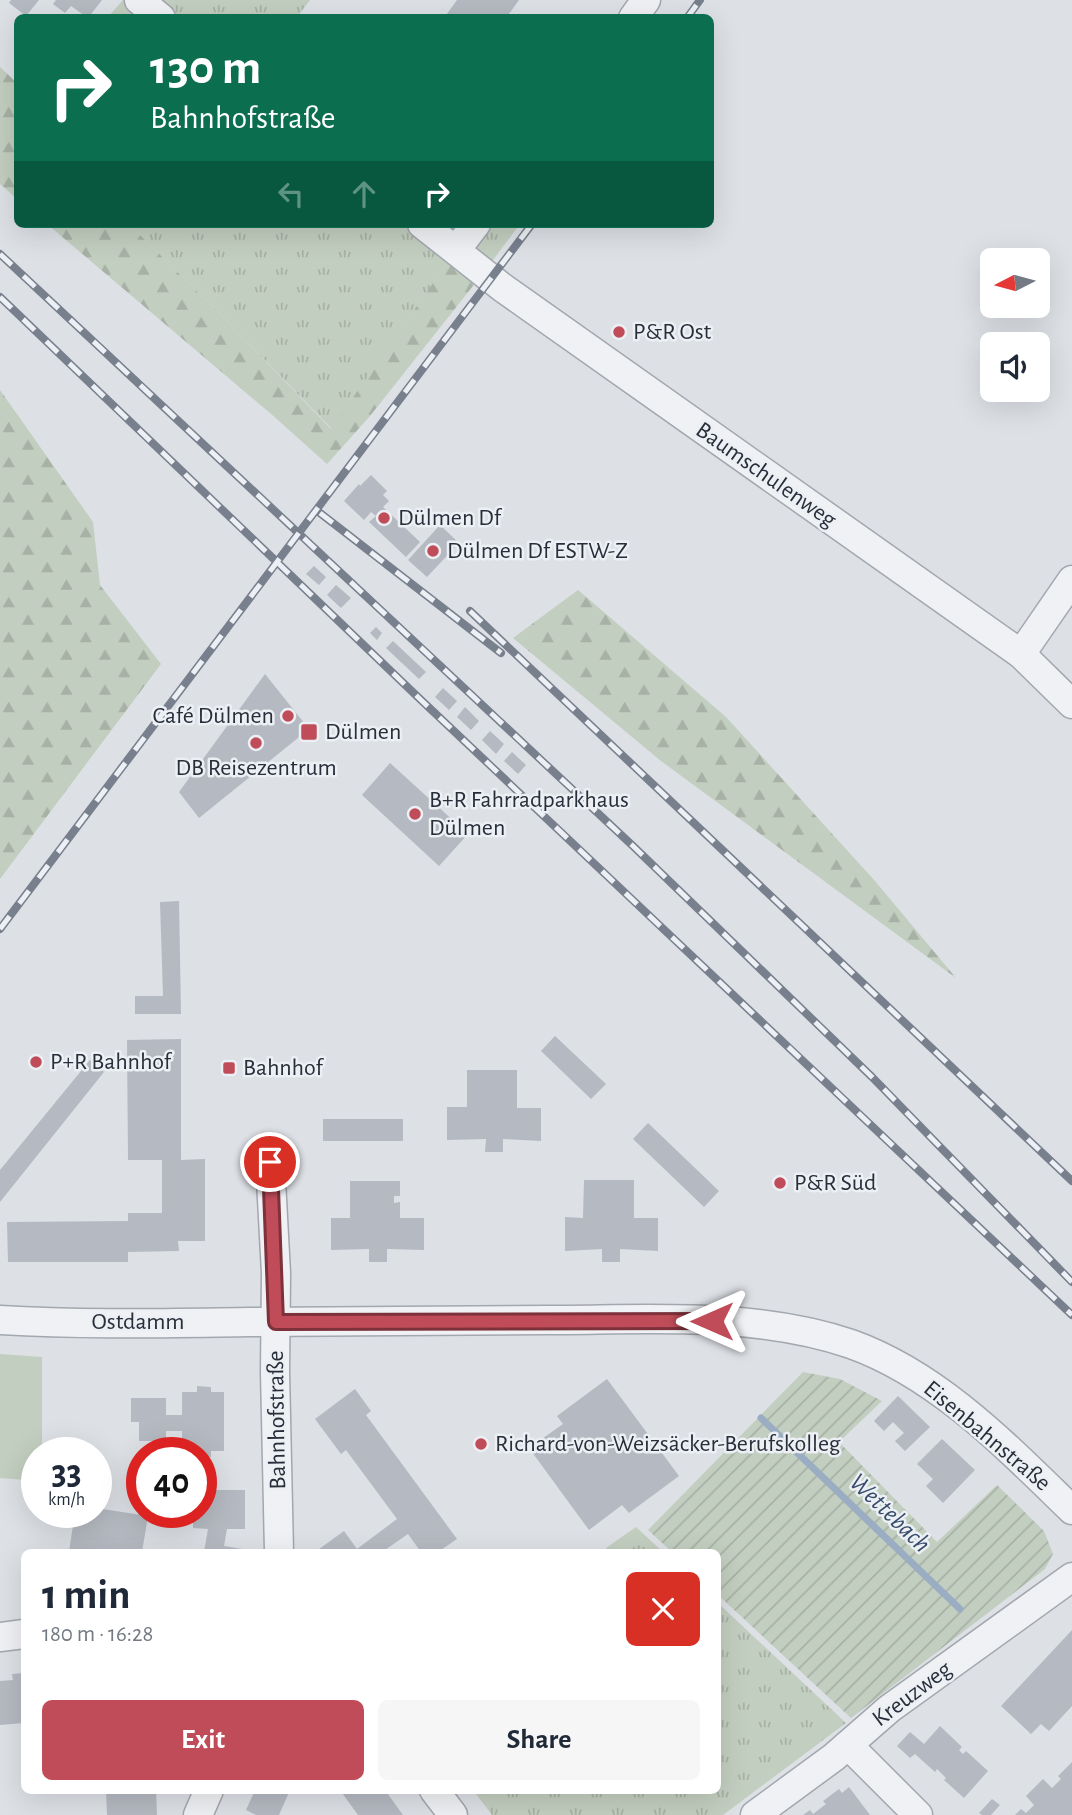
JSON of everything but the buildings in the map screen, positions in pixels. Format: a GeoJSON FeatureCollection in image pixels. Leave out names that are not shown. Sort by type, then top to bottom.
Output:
{"type":"FeatureCollection","features":[{"type":"Feature","properties":{"kind":"street"},"geometry":{"type":"LineString","coordinates":[[139,0],[156,14]]}},
{"type":"Feature","properties":{"kind":"street","name":"Baumschulenweg"},"geometry":{"type":"LineString","coordinates":[[427,228],[512,294],[1021,654],[1072,704]]}},
{"type":"Feature","properties":{"kind":"street"},"geometry":{"type":"LineString","coordinates":[[456,250],[473,228]]}},
{"type":"Feature","properties":{"kind":"street"},"geometry":{"type":"LineString","coordinates":[[1021,654],[1072,580]]}},
{"type":"Feature","properties":{"kind":"street","name":"Bahnhofstraße"},"geometry":{"type":"LineString","coordinates":[[270,1162],[276,1322],[279,1549]]}},
{"type":"Feature","properties":{"kind":"street","name":"Ostdamm"},"geometry":{"type":"LineString","coordinates":[[0,1320],[276,1322]]}},
{"type":"Feature","properties":{"kind":"street","name":"Eisenbahnstraße"},"geometry":{"type":"LineString","coordinates":[[276,1322],[712,1321],[804,1331],[851,1344],[890,1361],[920,1380],[983,1427],[1072,1510]]}},
{"type":"Feature","properties":{"kind":"street","name":"Kreuzweg"},"geometry":{"type":"LineString","coordinates":[[755,1815],[848,1745],[889,1709],[1072,1577]]}},
{"type":"Feature","properties":{"kind":"street"},"geometry":{"type":"LineString","coordinates":[[0,1637],[21,1634]]}},
{"type":"Feature","properties":{"kind":"street"},"geometry":{"type":"LineString","coordinates":[[848,1745],[918,1815]]}},
{"type":"Feature","properties":{"kind":"street"},"geometry":{"type":"LineString","coordinates":[[198,1815],[207,1794]]}},
{"type":"Feature","properties":{"kind":"street"},"geometry":{"type":"LineString","coordinates":[[438,1794],[453,1815]]}},
{"type":"Feature","properties":{"kind":"green space"},"geometry":{"type":"Polygon","coordinates":[[[123,0],[310,0],[299,14],[111,14],[123,0]]]}},
{"type":"Feature","properties":{"kind":"green space"},"geometry":{"type":"Polygon","coordinates":[[[0,67],[14,80],[14,196],[0,184],[0,67]]]}},
{"type":"Feature","properties":{"kind":"green space"},"geometry":{"type":"Polygon","coordinates":[[[52,228],[133,228],[331,429],[456,250],[484,272],[370,416],[327,464],[52,228]]]}},
{"type":"Feature","properties":{"kind":"green space"},"geometry":{"type":"Polygon","coordinates":[[[133,228],[427,228],[456,250],[332,429],[133,228]]]}},
{"type":"Feature","properties":{"kind":"green space"},"geometry":{"type":"Polygon","coordinates":[[[473,228],[517,228],[484,272],[456,250],[473,228]]]}},
{"type":"Feature","properties":{"kind":"green space"},"geometry":{"type":"Polygon","coordinates":[[[0,390],[93,522],[100,585],[161,664],[0,879],[0,390]]]}},
{"type":"Feature","properties":{"kind":"green space"},"geometry":{"type":"Polygon","coordinates":[[[578,590],[726,717],[875,881],[956,978],[661,761],[513,638],[578,590]]]}},
{"type":"Feature","properties":{"kind":"green space"},"geometry":{"type":"Polygon","coordinates":[[[0,1354],[42,1357],[42,1437],[21,1437],[21,1480],[0,1478],[0,1354]]]}},
{"type":"Feature","properties":{"kind":"green space"},"geometry":{"type":"Polygon","coordinates":[[[803,1372],[840,1379],[882,1401],[839,1442],[937,1542],[997,1485],[1044,1531],[1053,1554],[1045,1569],[851,1718],[721,1598],[721,1549],[669,1549],[648,1530],[803,1372]]]}},
{"type":"Feature","properties":{"kind":"green space"},"geometry":{"type":"Polygon","coordinates":[[[636,1527],[660,1549],[607,1549],[636,1527]]]}},
{"type":"Feature","properties":{"kind":"green space"},"geometry":{"type":"Polygon","coordinates":[[[721,1606],[846,1723],[723,1815],[492,1815],[476,1794],[721,1794],[721,1606]]]}},
{"type":"Feature","properties":{"kind":"waterway","name":"Wettebach"},"geometry":{"type":"LineString","coordinates":[[761,1418],[960,1609]]}},
{"type":"Feature","properties":{"kind":"railway"},"geometry":{"type":"LineString","coordinates":[[690,14],[700,0]]}},
{"type":"Feature","properties":{"kind":"railway"},"geometry":{"type":"LineString","coordinates":[[0,929],[529,228]]}},
{"type":"Feature","properties":{"kind":"railway"},"geometry":{"type":"LineString","coordinates":[[0,254],[633,846],[872,1077],[1072,1282]]}},
{"type":"Feature","properties":{"kind":"railway"},"geometry":{"type":"LineString","coordinates":[[0,297],[421,700],[1072,1315]]}},
{"type":"Feature","properties":{"kind":"railway"},"geometry":{"type":"LineString","coordinates":[[320,513],[501,653]]}},
{"type":"Feature","properties":{"kind":"railway"},"geometry":{"type":"LineString","coordinates":[[470,611],[1072,1181]]}},
{"type":"Feature","properties":{"kind":"place","name":"P&R Ost"},"geometry":{"type":"Point","coordinates":[619,332]}},
{"type":"Feature","properties":{"kind":"place","name":"Dülmen Df"},"geometry":{"type":"Point","coordinates":[384,518]}},
{"type":"Feature","properties":{"kind":"place","name":"Dülmen Df ESTW-Z"},"geometry":{"type":"Point","coordinates":[433,551]}},
{"type":"Feature","properties":{"kind":"place","name":"Café Dülmen"},"geometry":{"type":"Point","coordinates":[288,716]}},
{"type":"Feature","properties":{"kind":"place","name":"Dülmen"},"geometry":{"type":"Point","coordinates":[309,732]}},
{"type":"Feature","properties":{"kind":"place","name":"DB Reisezentrum"},"geometry":{"type":"Point","coordinates":[256,743]}},
{"type":"Feature","properties":{"kind":"place","name":"B+R Fahrradparkhaus Dülmen"},"geometry":{"type":"Point","coordinates":[415,814]}},
{"type":"Feature","properties":{"kind":"place","name":"P+R Bahnhof"},"geometry":{"type":"Point","coordinates":[36,1062]}},
{"type":"Feature","properties":{"kind":"place","name":"Bahnhof"},"geometry":{"type":"Point","coordinates":[229,1068]}},
{"type":"Feature","properties":{"kind":"place","name":"P&R Süd"},"geometry":{"type":"Point","coordinates":[780,1183]}},
{"type":"Feature","properties":{"kind":"place","name":"Richard-von-Weizsäcker-Berufskolleg"},"geometry":{"type":"Point","coordinates":[481,1444]}},
{"type":"Feature","properties":{"kind":"route"},"geometry":{"type":"LineString","coordinates":[[270,1162],[276,1322],[712,1321]]}}]}
